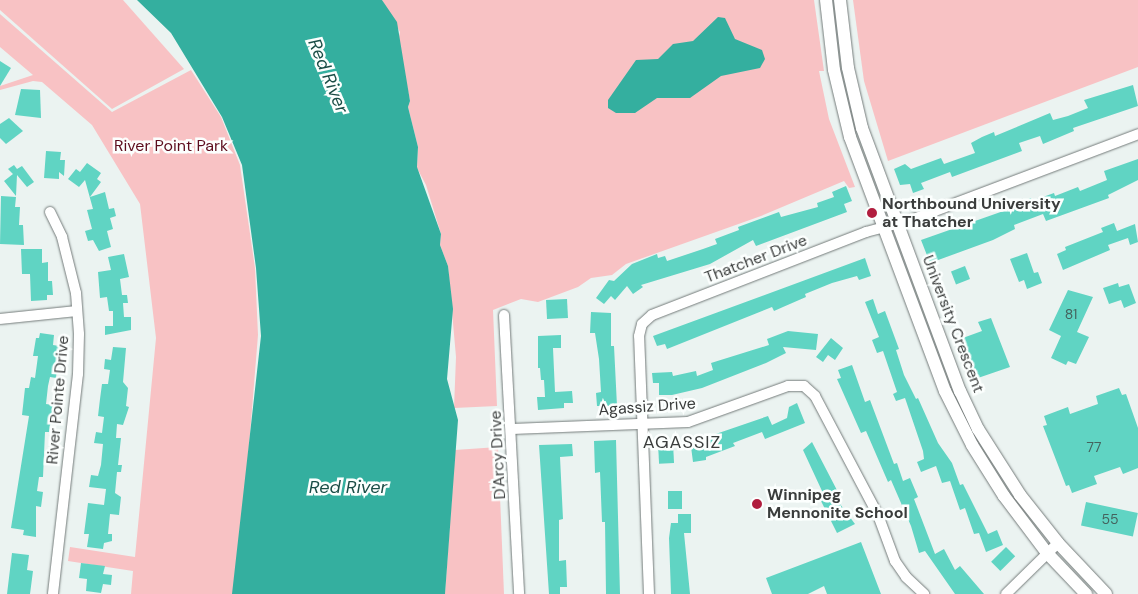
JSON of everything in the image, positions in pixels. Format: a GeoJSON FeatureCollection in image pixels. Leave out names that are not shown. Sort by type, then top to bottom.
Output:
{"type":"FeatureCollection","features":[{"type":"Feature","properties":{"kind":"main road","name":"University Crescent"},"geometry":{"type":"LineString","coordinates":[[826,0],[839,95],[854,149],[935,366],[960,422],[1004,496],[1047,553],[1086,594]]}},
{"type":"Feature","properties":{"kind":"main road","name":"University Crescent"},"geometry":{"type":"LineString","coordinates":[[840,0],[855,102],[896,224],[960,391],[978,429],[1020,495],[1058,543],[1106,594]]}},
{"type":"Feature","properties":{"kind":"street","name":"Thatcher Drive"},"geometry":{"type":"LineString","coordinates":[[649,594],[638,336],[642,324],[652,315],[1138,134]]}},
{"type":"Feature","properties":{"kind":"street","name":"River Pointe Drive"},"geometry":{"type":"LineString","coordinates":[[50,212],[62,237],[76,293],[78,374],[52,594]]}},
{"type":"Feature","properties":{"kind":"street"},"geometry":{"type":"LineString","coordinates":[[0,319],[77,311]]}},
{"type":"Feature","properties":{"kind":"street","name":"D'Arcy Drive"},"geometry":{"type":"LineString","coordinates":[[504,315],[512,429],[519,594]]}},
{"type":"Feature","properties":{"kind":"street","name":"Agassiz Drive"},"geometry":{"type":"LineString","coordinates":[[512,429],[700,420],[788,386],[804,386],[815,396],[878,515],[895,560],[906,577],[924,594]]}},
{"type":"Feature","properties":{"kind":"street"},"geometry":{"type":"LineString","coordinates":[[1006,594],[1058,543]]}},
{"type":"Feature","properties":{"kind":"green space"},"geometry":{"type":"Polygon","coordinates":[[[0,0],[123,0],[184,69],[112,109],[0,10],[0,0]]]}},
{"type":"Feature","properties":{"kind":"green space"},"geometry":{"type":"Polygon","coordinates":[[[382,0],[814,0],[824,71],[819,71],[829,119],[855,187],[849,188],[844,181],[761,216],[626,264],[612,275],[591,278],[578,287],[538,302],[521,299],[493,310],[497,406],[454,408],[456,357],[448,266],[440,245],[441,234],[426,185],[417,168],[418,147],[408,107],[410,101],[398,41],[400,32],[382,0]]]}},
{"type":"Feature","properties":{"kind":"green space"},"geometry":{"type":"Polygon","coordinates":[[[853,0],[1138,0],[1138,67],[888,161],[864,81],[853,0]]]}},
{"type":"Feature","properties":{"kind":"green space","name":"River Point Park"},"geometry":{"type":"Polygon","coordinates":[[[0,14],[112,112],[191,70],[221,117],[240,165],[255,268],[258,335],[237,594],[131,594],[133,571],[68,561],[70,547],[135,557],[156,338],[140,204],[92,125],[42,82],[33,81],[0,90],[0,86],[33,75],[0,47],[0,14]]]}},
{"type":"Feature","properties":{"kind":"green space"},"geometry":{"type":"Polygon","coordinates":[[[498,447],[504,594],[445,594],[455,450],[498,447]]]}},
{"type":"Feature","properties":{"kind":"water","name":"Red River"},"geometry":{"type":"Polygon","coordinates":[[[137,0],[382,0],[397,22],[410,101],[408,107],[418,147],[417,167],[441,234],[440,245],[448,266],[453,309],[447,379],[458,420],[445,594],[232,594],[261,336],[256,268],[242,165],[222,117],[171,33],[137,0]]]}},
{"type":"Feature","properties":{"kind":"water"},"geometry":{"type":"Polygon","coordinates":[[[718,17],[725,18],[735,39],[762,50],[765,59],[760,68],[721,76],[690,98],[657,98],[635,113],[616,113],[608,108],[608,100],[636,60],[658,59],[673,44],[693,41],[718,17]]]}},
{"type":"Feature","properties":{"kind":"building"},"geometry":{"type":"Polygon","coordinates":[[[0,61],[11,68],[0,86],[0,61]]]}},
{"type":"Feature","properties":{"kind":"building"},"geometry":{"type":"Polygon","coordinates":[[[1133,85],[1138,106],[1073,128],[1074,131],[1043,144],[1040,136],[1019,143],[1022,151],[952,177],[950,172],[921,183],[924,189],[913,193],[910,184],[900,185],[894,169],[905,164],[911,169],[941,158],[944,164],[975,153],[971,143],[982,137],[994,132],[995,136],[1050,113],[1053,120],[1068,116],[1088,108],[1084,100],[1133,85]]]}},
{"type":"Feature","properties":{"kind":"building"},"geometry":{"type":"Polygon","coordinates":[[[21,89],[40,90],[41,118],[15,115],[21,89]]]}},
{"type":"Feature","properties":{"kind":"building"},"geometry":{"type":"Polygon","coordinates":[[[9,118],[23,131],[6,144],[0,138],[0,124],[9,118]]]}},
{"type":"Feature","properties":{"kind":"building"},"geometry":{"type":"Polygon","coordinates":[[[46,151],[61,152],[60,160],[65,160],[64,176],[59,172],[59,179],[44,178],[46,151]]]}},
{"type":"Feature","properties":{"kind":"building"},"geometry":{"type":"Polygon","coordinates":[[[1138,159],[1138,180],[1108,195],[1109,198],[1046,221],[1043,214],[1014,225],[1015,229],[993,240],[930,263],[921,240],[1012,208],[1011,206],[1031,198],[1032,201],[1054,193],[1055,196],[1078,187],[1080,191],[1107,180],[1104,171],[1138,159]]]}},
{"type":"Feature","properties":{"kind":"building"},"geometry":{"type":"Polygon","coordinates":[[[87,163],[101,173],[97,179],[101,182],[90,197],[105,192],[109,209],[114,208],[116,216],[110,218],[113,229],[107,231],[111,247],[99,251],[93,240],[88,241],[85,231],[92,229],[87,210],[93,209],[85,180],[79,187],[68,179],[76,169],[80,172],[87,163]]]}},
{"type":"Feature","properties":{"kind":"building"},"geometry":{"type":"Polygon","coordinates":[[[14,165],[17,169],[22,166],[34,182],[27,187],[17,175],[16,196],[4,181],[13,174],[8,169],[14,165]]]}},
{"type":"Feature","properties":{"kind":"building"},"geometry":{"type":"Polygon","coordinates":[[[846,186],[852,201],[844,204],[847,212],[756,246],[753,240],[710,264],[641,285],[643,287],[633,294],[627,286],[615,300],[611,296],[604,304],[596,298],[609,280],[614,281],[632,264],[657,254],[658,258],[665,256],[667,261],[717,244],[715,239],[739,230],[738,227],[779,212],[781,217],[818,207],[817,203],[834,197],[832,192],[846,186]]]}},
{"type":"Feature","properties":{"kind":"building"},"geometry":{"type":"Polygon","coordinates":[[[1,196],[16,197],[15,207],[20,207],[19,225],[23,225],[24,245],[0,244],[1,196]]]}},
{"type":"Feature","properties":{"kind":"building"},"geometry":{"type":"Polygon","coordinates":[[[1114,223],[1117,231],[1135,224],[1138,242],[1130,245],[1128,238],[1108,245],[1110,250],[1063,270],[1057,254],[1066,250],[1065,247],[1103,232],[1101,228],[1114,223]]]}},
{"type":"Feature","properties":{"kind":"building"},"geometry":{"type":"Polygon","coordinates":[[[21,249],[42,249],[42,263],[48,262],[48,281],[52,281],[53,295],[47,295],[47,300],[31,301],[30,274],[22,274],[21,249]]]}},
{"type":"Feature","properties":{"kind":"building"},"geometry":{"type":"Polygon","coordinates":[[[1027,253],[1034,273],[1038,272],[1042,283],[1027,289],[1024,280],[1019,282],[1010,259],[1027,253]]]}},
{"type":"Feature","properties":{"kind":"building"},"geometry":{"type":"Polygon","coordinates":[[[124,254],[129,277],[120,279],[122,295],[127,295],[128,303],[123,303],[124,317],[131,317],[131,330],[105,335],[105,326],[113,326],[113,311],[109,311],[107,297],[100,298],[98,272],[111,270],[108,257],[124,254]]]}},
{"type":"Feature","properties":{"kind":"building"},"geometry":{"type":"Polygon","coordinates":[[[865,258],[871,276],[859,280],[857,276],[832,283],[805,294],[806,297],[774,311],[772,307],[667,349],[665,344],[657,346],[653,336],[865,258]]]}},
{"type":"Feature","properties":{"kind":"building"},"geometry":{"type":"Polygon","coordinates":[[[965,266],[970,279],[956,284],[951,271],[965,266]]]}},
{"type":"Feature","properties":{"kind":"building"},"geometry":{"type":"Polygon","coordinates":[[[1118,283],[1119,287],[1129,284],[1136,303],[1124,308],[1121,300],[1109,304],[1103,288],[1118,283]]]}},
{"type":"Feature","properties":{"kind":"building"},"geometry":{"type":"Polygon","coordinates":[[[1068,290],[1093,297],[1077,332],[1089,337],[1076,364],[1068,361],[1066,365],[1051,358],[1061,336],[1049,330],[1068,290]]]}},
{"type":"Feature","properties":{"kind":"building"},"geometry":{"type":"Polygon","coordinates":[[[567,299],[568,318],[547,319],[546,300],[567,299]]]}},
{"type":"Feature","properties":{"kind":"building"},"geometry":{"type":"Polygon","coordinates":[[[873,299],[878,314],[885,311],[899,349],[896,350],[904,375],[916,399],[918,398],[938,443],[952,463],[960,485],[963,484],[988,534],[997,530],[1003,545],[986,552],[979,533],[974,534],[965,508],[960,510],[950,481],[942,483],[936,466],[921,472],[917,462],[924,459],[923,451],[905,398],[896,401],[893,394],[897,392],[883,351],[877,353],[872,340],[879,337],[865,302],[873,299]]]}},
{"type":"Feature","properties":{"kind":"building"},"geometry":{"type":"Polygon","coordinates":[[[591,312],[611,313],[611,346],[614,346],[617,406],[597,406],[596,393],[601,392],[599,359],[595,333],[590,333],[591,312]]]}},
{"type":"Feature","properties":{"kind":"building"},"geometry":{"type":"Polygon","coordinates":[[[991,318],[1010,367],[975,379],[960,339],[982,331],[978,322],[991,318]]]}},
{"type":"Feature","properties":{"kind":"building"},"geometry":{"type":"Polygon","coordinates":[[[788,331],[818,334],[816,350],[783,347],[786,353],[766,363],[702,388],[672,395],[659,395],[659,383],[653,383],[652,373],[672,372],[673,376],[696,371],[697,376],[713,370],[711,363],[769,345],[767,339],[788,331]]]}},
{"type":"Feature","properties":{"kind":"building"},"geometry":{"type":"Polygon","coordinates":[[[40,333],[54,335],[53,345],[59,346],[56,378],[50,377],[48,386],[46,404],[53,405],[49,432],[45,432],[43,477],[39,477],[37,491],[43,492],[41,507],[36,506],[36,537],[23,535],[24,530],[11,528],[29,416],[22,415],[25,388],[29,388],[31,377],[35,378],[38,356],[33,356],[36,338],[39,338],[40,333]]]}},
{"type":"Feature","properties":{"kind":"building"},"geometry":{"type":"Polygon","coordinates":[[[561,335],[561,348],[553,348],[555,392],[572,391],[573,403],[564,403],[564,408],[538,410],[537,397],[545,397],[544,380],[541,380],[540,368],[538,368],[538,336],[561,335]]]}},
{"type":"Feature","properties":{"kind":"building"},"geometry":{"type":"Polygon","coordinates":[[[831,338],[843,348],[835,360],[828,355],[823,362],[816,357],[831,338]]]}},
{"type":"Feature","properties":{"kind":"building"},"geometry":{"type":"Polygon","coordinates":[[[113,347],[126,348],[123,382],[128,388],[126,406],[129,407],[123,425],[117,424],[116,438],[121,438],[118,465],[122,465],[121,472],[117,472],[115,493],[121,497],[119,515],[110,514],[108,534],[112,534],[112,541],[104,543],[103,549],[87,547],[89,534],[84,534],[88,503],[104,505],[106,489],[89,487],[91,475],[98,476],[101,465],[103,444],[94,443],[96,432],[102,433],[104,417],[98,416],[100,399],[102,384],[108,384],[110,370],[104,369],[105,359],[111,360],[113,347]]]}},
{"type":"Feature","properties":{"kind":"building"},"geometry":{"type":"Polygon","coordinates":[[[852,365],[865,402],[870,400],[894,464],[897,463],[903,481],[910,478],[918,497],[914,499],[935,554],[944,549],[955,570],[960,566],[984,594],[955,594],[925,551],[919,553],[911,526],[891,480],[888,482],[866,431],[861,433],[837,379],[841,378],[838,370],[852,365]]]}},
{"type":"Feature","properties":{"kind":"building"},"geometry":{"type":"Polygon","coordinates":[[[1119,388],[1122,395],[1126,394],[1138,428],[1138,468],[1123,474],[1120,467],[1094,476],[1097,484],[1072,493],[1069,485],[1066,486],[1043,426],[1047,425],[1044,416],[1068,407],[1070,414],[1098,404],[1096,396],[1119,388]]]}},
{"type":"Feature","properties":{"kind":"building"},"geometry":{"type":"Polygon","coordinates":[[[797,403],[805,423],[765,439],[762,432],[733,443],[735,446],[706,457],[706,460],[693,462],[690,439],[707,437],[768,416],[772,425],[787,418],[789,407],[797,403]]]}},
{"type":"Feature","properties":{"kind":"building"},"geometry":{"type":"Polygon","coordinates":[[[616,440],[620,594],[606,594],[605,522],[602,522],[600,472],[595,473],[594,441],[616,440]]]}},
{"type":"Feature","properties":{"kind":"building"},"geometry":{"type":"Polygon","coordinates":[[[812,442],[840,496],[837,500],[855,524],[837,533],[817,493],[822,491],[803,450],[812,442]]]}},
{"type":"Feature","properties":{"kind":"building"},"geometry":{"type":"Polygon","coordinates":[[[673,443],[674,463],[659,464],[658,444],[673,443]]]}},
{"type":"Feature","properties":{"kind":"building"},"geometry":{"type":"Polygon","coordinates":[[[572,444],[573,456],[560,457],[563,519],[559,520],[559,561],[566,560],[567,587],[560,587],[560,594],[549,594],[539,445],[572,444]]]}},
{"type":"Feature","properties":{"kind":"building"},"geometry":{"type":"Polygon","coordinates":[[[668,491],[682,491],[682,509],[668,509],[668,491]]]}},
{"type":"Feature","properties":{"kind":"building"},"geometry":{"type":"Polygon","coordinates":[[[1086,502],[1138,513],[1133,536],[1081,525],[1086,502]]]}},
{"type":"Feature","properties":{"kind":"building"},"geometry":{"type":"Polygon","coordinates":[[[678,514],[691,514],[691,533],[684,533],[690,594],[671,594],[669,538],[671,523],[678,523],[678,514]]]}},
{"type":"Feature","properties":{"kind":"building"},"geometry":{"type":"Polygon","coordinates":[[[861,542],[881,594],[827,594],[824,586],[808,594],[772,594],[766,578],[861,542]]]}},
{"type":"Feature","properties":{"kind":"building"},"geometry":{"type":"Polygon","coordinates":[[[1006,547],[1015,556],[1000,571],[991,562],[1006,547]]]}},
{"type":"Feature","properties":{"kind":"building"},"geometry":{"type":"Polygon","coordinates":[[[12,553],[29,555],[27,570],[33,571],[30,594],[7,594],[12,553]]]}},
{"type":"Feature","properties":{"kind":"building"},"geometry":{"type":"Polygon","coordinates":[[[81,563],[105,566],[103,574],[112,575],[111,585],[103,584],[101,593],[86,591],[87,579],[79,578],[81,563]]]}},
{"type":"Feature","properties":{"kind":"place","name":"Northbound University at Thatcher"},"geometry":{"type":"Point","coordinates":[872,213]}},
{"type":"Feature","properties":{"kind":"place","name":"Winnipeg Mennonite School"},"geometry":{"type":"Point","coordinates":[757,504]}},
{"type":"Feature","properties":{"kind":"district","name":"AGASSIZ"},"geometry":{"type":"Point","coordinates":[682,442]}}]}
